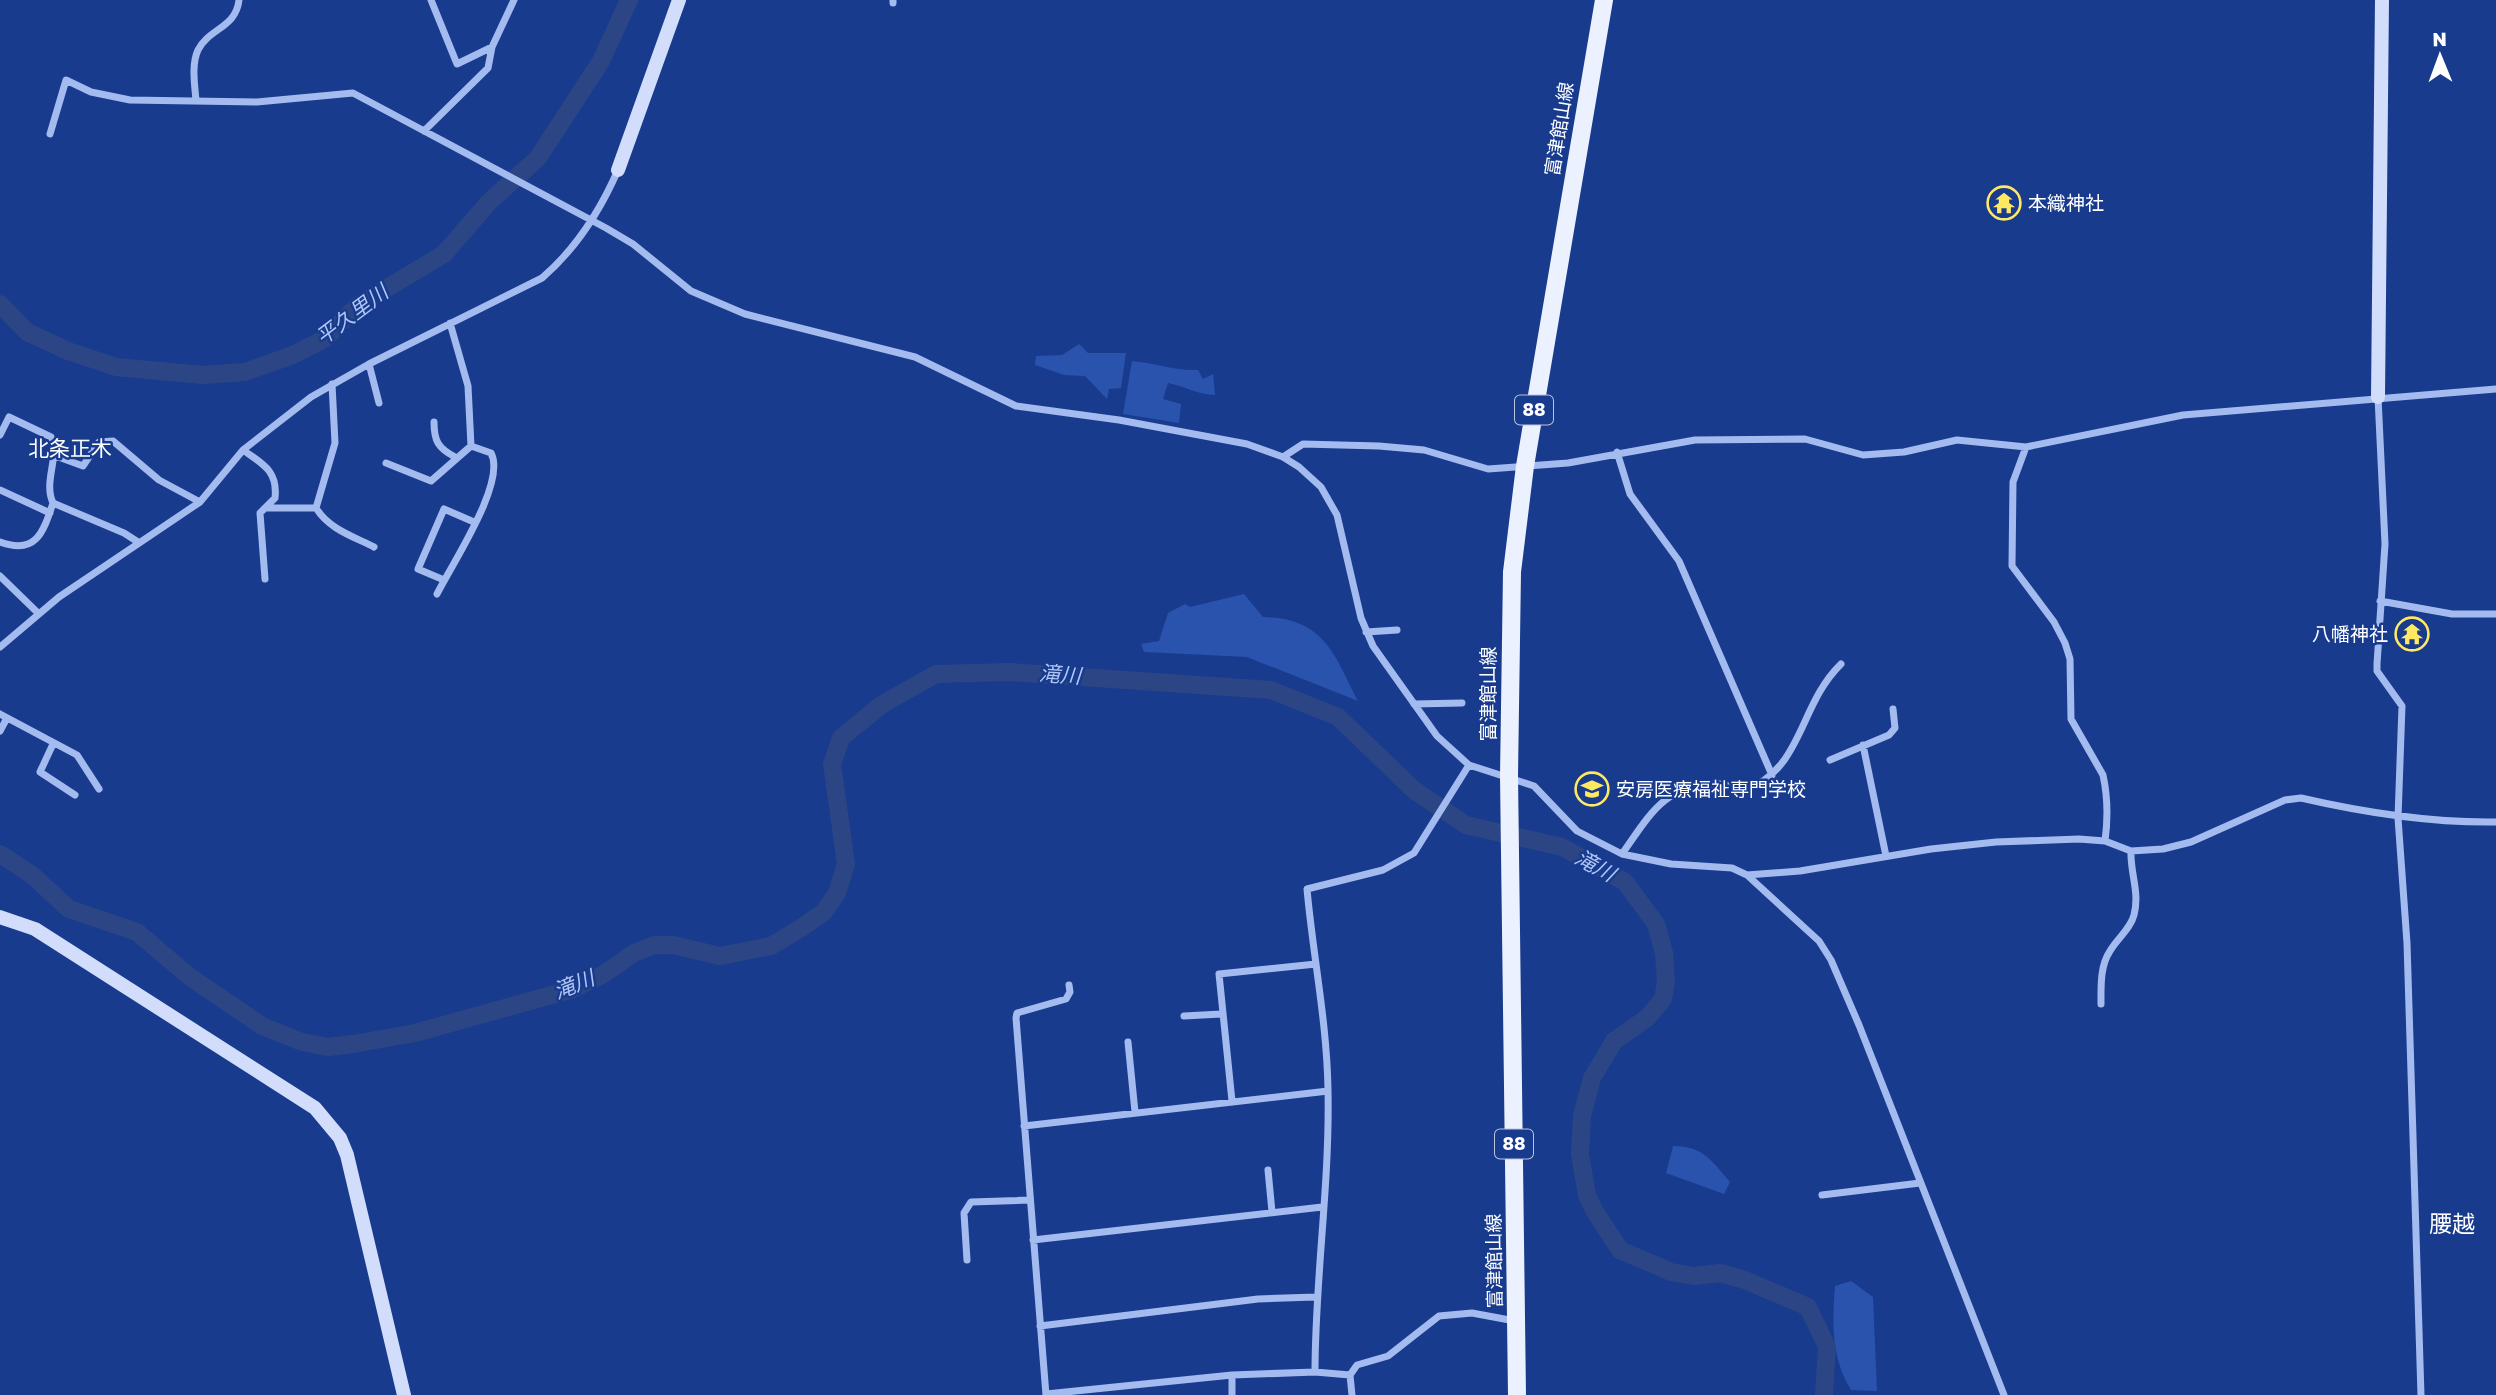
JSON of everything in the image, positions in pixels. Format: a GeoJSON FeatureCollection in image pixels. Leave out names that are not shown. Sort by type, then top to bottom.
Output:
{"type":"FeatureCollection","features":[{"type":"Feature","properties":{"kind":"main road","name":"富津館山線"},"geometry":{"type":"LineString","coordinates":[[1517,1395],[1509,776],[1511,584],[1525,466],[1604,0]]}},
{"type":"Feature","properties":{"kind":"street"},"geometry":{"type":"LineString","coordinates":[[196,101],[194,63],[198,50],[233,20],[238,13],[239,0]]}},
{"type":"Feature","properties":{"kind":"street"},"geometry":{"type":"LineString","coordinates":[[432,0],[457,64],[492,47]]}},
{"type":"Feature","properties":{"kind":"street"},"geometry":{"type":"LineString","coordinates":[[424,131],[488,68],[492,47],[514,0]]}},
{"type":"Feature","properties":{"kind":"street"},"geometry":{"type":"LineString","coordinates":[[0,647],[38,613],[200,502],[243,450],[332,384],[450,323],[530,286],[556,266],[593,220],[618,170],[679,0]]}},
{"type":"Feature","properties":{"kind":"street"},"geometry":{"type":"LineString","coordinates":[[2382,0],[2378,397],[2385,544],[2377,671],[2402,706],[2398,818],[2407,943],[2421,1395]]}},
{"type":"Feature","properties":{"kind":"street"},"geometry":{"type":"LineString","coordinates":[[50,134],[66,80],[92,92],[130,100],[257,102],[353,93],[593,220],[633,244],[691,291],[744,314],[915,357],[1016,406],[1247,444],[1283,457],[1311,477],[1330,499],[1341,530],[1366,632],[1437,736],[1469,765],[1509,776],[1544,794],[1577,831],[1622,854],[1671,864],[1732,868],[1748,875],[1819,941],[1831,960],[2004,1395]]}},
{"type":"Feature","properties":{"kind":"street"},"geometry":{"type":"LineString","coordinates":[[450,323],[468,386],[471,446]]}},
{"type":"Feature","properties":{"kind":"street"},"geometry":{"type":"LineString","coordinates":[[369,364],[379,403]]}},
{"type":"Feature","properties":{"kind":"street"},"geometry":{"type":"LineString","coordinates":[[332,384],[335,443],[316,508],[324,521],[374,547]]}},
{"type":"Feature","properties":{"kind":"street"},"geometry":{"type":"LineString","coordinates":[[1283,457],[1303,444],[1379,446],[1424,450],[1488,469],[1568,463],[1695,440],[1805,439],[1863,455],[1904,452],[1957,440],[2026,447],[2183,415],[2496,389]]}},
{"type":"Feature","properties":{"kind":"street"},"geometry":{"type":"LineString","coordinates":[[0,435],[9,417],[51,437],[55,445],[49,484],[53,503],[50,513],[33,542],[16,547],[0,542]]}},
{"type":"Feature","properties":{"kind":"street"},"geometry":{"type":"LineString","coordinates":[[434,422],[434,439],[440,450],[455,457]]}},
{"type":"Feature","properties":{"kind":"street"},"geometry":{"type":"LineString","coordinates":[[53,455],[83,466],[99,442],[113,440],[159,480],[200,502]]}},
{"type":"Feature","properties":{"kind":"street"},"geometry":{"type":"LineString","coordinates":[[386,463],[431,481],[455,457],[471,446]]}},
{"type":"Feature","properties":{"kind":"street"},"geometry":{"type":"LineString","coordinates":[[436,594],[492,487],[496,465],[491,453],[471,446]]}},
{"type":"Feature","properties":{"kind":"street"},"geometry":{"type":"LineString","coordinates":[[2026,447],[2012,482],[2012,566],[2054,622],[2065,643],[2070,659],[2071,719],[2103,775],[2108,819],[2105,841]]}},
{"type":"Feature","properties":{"kind":"street"},"geometry":{"type":"LineString","coordinates":[[243,450],[271,470],[275,478],[275,498],[260,513],[265,579]]}},
{"type":"Feature","properties":{"kind":"street"},"geometry":{"type":"LineString","coordinates":[[1617,452],[1630,494],[1679,561],[1772,775]]}},
{"type":"Feature","properties":{"kind":"street"},"geometry":{"type":"LineString","coordinates":[[0,490],[50,513]]}},
{"type":"Feature","properties":{"kind":"street"},"geometry":{"type":"LineString","coordinates":[[53,503],[138,542]]}},
{"type":"Feature","properties":{"kind":"street"},"geometry":{"type":"LineString","coordinates":[[264,508],[316,508]]}},
{"type":"Feature","properties":{"kind":"street"},"geometry":{"type":"LineString","coordinates":[[444,580],[418,569],[444,509],[474,522]]}},
{"type":"Feature","properties":{"kind":"street"},"geometry":{"type":"LineString","coordinates":[[0,576],[38,613]]}},
{"type":"Feature","properties":{"kind":"street"},"geometry":{"type":"LineString","coordinates":[[2380,601],[2452,614],[2496,614]]}},
{"type":"Feature","properties":{"kind":"street"},"geometry":{"type":"LineString","coordinates":[[1366,632],[1397,630]]}},
{"type":"Feature","properties":{"kind":"street"},"geometry":{"type":"LineString","coordinates":[[1622,854],[1650,815],[1672,792],[1718,783],[1744,790],[1772,775],[1784,765],[1821,685],[1841,664]]}},
{"type":"Feature","properties":{"kind":"street"},"geometry":{"type":"LineString","coordinates":[[1414,704],[1462,703]]}},
{"type":"Feature","properties":{"kind":"street"},"geometry":{"type":"LineString","coordinates":[[1830,760],[1889,735],[1895,728],[1893,709]]}},
{"type":"Feature","properties":{"kind":"street"},"geometry":{"type":"LineString","coordinates":[[0,731],[4,716],[78,755],[99,789]]}},
{"type":"Feature","properties":{"kind":"street"},"geometry":{"type":"LineString","coordinates":[[53,744],[40,772],[75,795]]}},
{"type":"Feature","properties":{"kind":"street"},"geometry":{"type":"LineString","coordinates":[[1863,746],[1886,856]]}},
{"type":"Feature","properties":{"kind":"street"},"geometry":{"type":"LineString","coordinates":[[1315,1372],[1315,1297],[1328,1091],[1323,1004],[1307,889],[1383,870],[1414,853],[1469,765]]}},
{"type":"Feature","properties":{"kind":"street"},"geometry":{"type":"LineString","coordinates":[[1748,875],[1800,871],[1886,856],[1996,842],[2105,841],[2131,851],[2163,849],[2190,842],[2285,800],[2301,798],[2398,818],[2454,823],[2496,822]]}},
{"type":"Feature","properties":{"kind":"street"},"geometry":{"type":"LineString","coordinates":[[2101,1004],[2104,964],[2135,912],[2138,894],[2131,851]]}},
{"type":"Feature","properties":{"kind":"street"},"geometry":{"type":"LineString","coordinates":[[0,917],[35,929],[274,1080],[315,1108],[328,1121],[347,1155],[404,1395]]}},
{"type":"Feature","properties":{"kind":"street"},"geometry":{"type":"LineString","coordinates":[[1232,1101],[1217,981],[1221,971],[1316,964]]}},
{"type":"Feature","properties":{"kind":"street"},"geometry":{"type":"LineString","coordinates":[[1069,985],[1070,992],[1066,999],[1017,1013],[1046,1394],[1232,1375],[1315,1372],[1350,1375]]}},
{"type":"Feature","properties":{"kind":"street"},"geometry":{"type":"LineString","coordinates":[[1184,1016],[1221,1014]]}},
{"type":"Feature","properties":{"kind":"street"},"geometry":{"type":"LineString","coordinates":[[1128,1042],[1135,1112]]}},
{"type":"Feature","properties":{"kind":"street"},"geometry":{"type":"LineString","coordinates":[[1024,1126],[1328,1091]]}},
{"type":"Feature","properties":{"kind":"street"},"geometry":{"type":"LineString","coordinates":[[1268,1170],[1272,1212]]}},
{"type":"Feature","properties":{"kind":"street"},"geometry":{"type":"LineString","coordinates":[[1822,1195],[1920,1183]]}},
{"type":"Feature","properties":{"kind":"street"},"geometry":{"type":"LineString","coordinates":[[967,1260],[964,1213],[971,1202],[1030,1200]]}},
{"type":"Feature","properties":{"kind":"street"},"geometry":{"type":"LineString","coordinates":[[1033,1240],[1322,1207]]}},
{"type":"Feature","properties":{"kind":"street"},"geometry":{"type":"LineString","coordinates":[[1040,1326],[1258,1299],[1315,1297]]}},
{"type":"Feature","properties":{"kind":"street"},"geometry":{"type":"LineString","coordinates":[[1352,1395],[1350,1375],[1357,1365],[1388,1356],[1439,1316],[1472,1313],[1516,1321]]}},
{"type":"Feature","properties":{"kind":"street"},"geometry":{"type":"LineString","coordinates":[[1232,1375],[1232,1395]]}},
{"type":"Feature","properties":{"kind":"shaded area"},"geometry":{"type":"Polygon","coordinates":[[[1079,344],[1088,353],[1126,353],[1121,388],[1109,389],[1107,399],[1085,376],[1064,375],[1035,365],[1036,356],[1062,355],[1079,344]]]}},
{"type":"Feature","properties":{"kind":"shaded area"},"geometry":{"type":"Polygon","coordinates":[[[1132,361],[1198,370],[1203,379],[1213,374],[1215,395],[1168,383],[1163,399],[1181,404],[1179,423],[1123,414],[1132,361]]]}},
{"type":"Feature","properties":{"kind":"shaded area"},"geometry":{"type":"Polygon","coordinates":[[[1244,594],[1263,617],[1284,619],[1314,632],[1342,668],[1358,701],[1247,657],[1144,652],[1141,644],[1159,641],[1168,613],[1185,604],[1190,607],[1244,594]]]}},
{"type":"Feature","properties":{"kind":"shaded area"},"geometry":{"type":"Polygon","coordinates":[[[1673,1146],[1692,1149],[1712,1161],[1730,1182],[1724,1194],[1666,1173],[1673,1146]]]}},
{"type":"Feature","properties":{"kind":"shaded area"},"geometry":{"type":"Polygon","coordinates":[[[1851,1281],[1873,1297],[1877,1391],[1851,1390],[1836,1353],[1833,1327],[1835,1286],[1851,1281]]]}},
{"type":"Feature","properties":{"kind":"waterway","name":"平久里川"},"geometry":{"type":"LineString","coordinates":[[0,304],[27,332],[68,351],[116,367],[203,375],[245,372],[293,355],[326,338],[357,306],[444,254],[489,202],[538,158],[601,61],[629,0]]}},
{"type":"Feature","properties":{"kind":"waterway","name":"滝川"},"geometry":{"type":"LineString","coordinates":[[0,854],[32,875],[69,909],[137,932],[190,977],[262,1026],[302,1042],[328,1047],[353,1044],[415,1033],[573,989],[604,974],[634,953],[654,945],[673,945],[720,956],[771,946],[801,928],[824,912],[837,893],[846,864],[832,764],[841,738],[881,705],[936,674],[1009,672],[1271,690],[1338,717],[1414,790],[1466,825],[1562,847],[1625,882],[1656,924],[1664,953],[1666,982],[1663,999],[1647,1018],[1614,1041],[1592,1078],[1582,1116],[1580,1154],[1587,1195],[1620,1250],[1671,1272],[1694,1276],[1720,1273],[1745,1280],[1808,1307],[1827,1347],[1824,1395]]}},
{"type":"Feature","properties":{"kind":"place","name":"本織神社"},"geometry":{"type":"Point","coordinates":[2004,203]}},
{"type":"Feature","properties":{"kind":"place","name":"八幡神社"},"geometry":{"type":"Point","coordinates":[2412,634]}},
{"type":"Feature","properties":{"kind":"place","name":"安房医療福祉専門学校"},"geometry":{"type":"Point","coordinates":[1592,789]}},
{"type":"Feature","properties":{"kind":"district","name":"北条正木"},"geometry":{"type":"Point","coordinates":[70,449]}},
{"type":"Feature","properties":{"kind":"district","name":"腰越"},"geometry":{"type":"Point","coordinates":[2452,1224]}}]}
